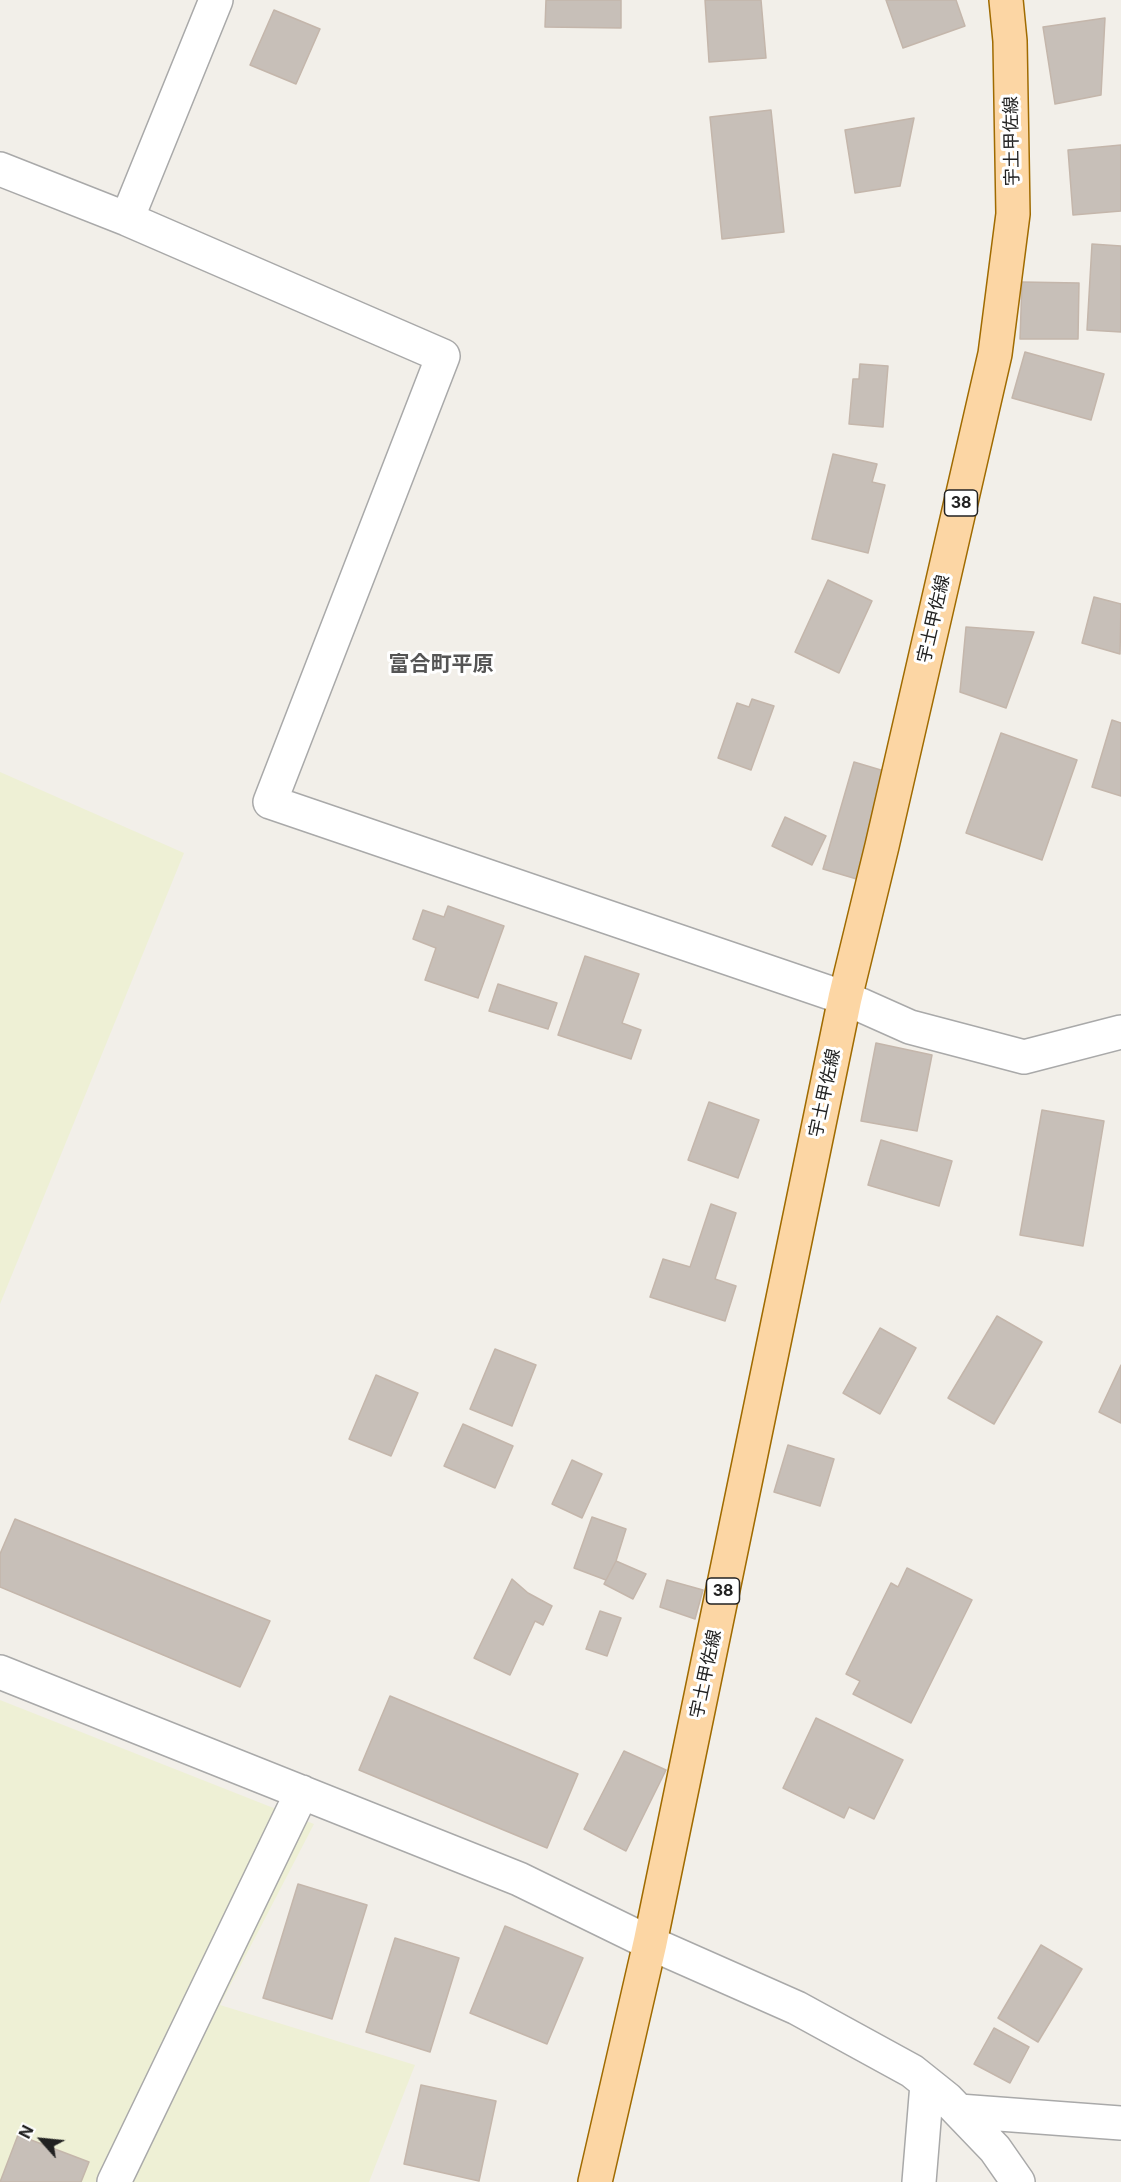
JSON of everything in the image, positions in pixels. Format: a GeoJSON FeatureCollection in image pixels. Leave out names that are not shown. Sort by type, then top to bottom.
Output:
{"type":"FeatureCollection","features":[{"type":"Feature","properties":{"kind":"main road","name":"宇土甲佐線"},"geometry":{"type":"LineString","coordinates":[[595,2182],[650,1942],[845,998],[995,354],[1013,214],[1010,40],[1006,0]]}},
{"type":"Feature","properties":{"kind":"street"},"geometry":{"type":"LineString","coordinates":[[127,219],[216,0]]}},
{"type":"Feature","properties":{"kind":"street"},"geometry":{"type":"LineString","coordinates":[[0,169],[127,219],[443,356],[270,802],[845,998],[910,1027],[1024,1057],[1121,1032]]}},
{"type":"Feature","properties":{"kind":"street"},"geometry":{"type":"LineString","coordinates":[[0,1672],[519,1880],[797,2008],[912,2071],[959,2111],[995,2149],[1018,2182]]}},
{"type":"Feature","properties":{"kind":"street"},"geometry":{"type":"LineString","coordinates":[[114,2182],[302,1792]]}},
{"type":"Feature","properties":{"kind":"street"},"geometry":{"type":"LineString","coordinates":[[919,2182],[927,2084]]}},
{"type":"Feature","properties":{"kind":"street"},"geometry":{"type":"LineString","coordinates":[[959,2111],[1121,2123]]}},
{"type":"Feature","properties":{"kind":"green space"},"geometry":{"type":"Polygon","coordinates":[[[0,772],[184,853],[0,1304],[0,772]]]}},
{"type":"Feature","properties":{"kind":"green space"},"geometry":{"type":"Polygon","coordinates":[[[0,1700],[314,1824],[220,2005],[415,2065],[369,2182],[0,2182],[0,1700]]]}},
{"type":"Feature","properties":{"kind":"building"},"geometry":{"type":"Polygon","coordinates":[[[546,0],[621,0],[621,28],[545,27],[546,0]]]}},
{"type":"Feature","properties":{"kind":"building"},"geometry":{"type":"Polygon","coordinates":[[[705,0],[761,0],[766,58],[709,62],[705,0]]]}},
{"type":"Feature","properties":{"kind":"building"},"geometry":{"type":"Polygon","coordinates":[[[886,0],[956,0],[965,26],[903,48],[886,0]]]}},
{"type":"Feature","properties":{"kind":"building"},"geometry":{"type":"Polygon","coordinates":[[[274,10],[320,29],[296,84],[250,65],[274,10]]]}},
{"type":"Feature","properties":{"kind":"building"},"geometry":{"type":"Polygon","coordinates":[[[1105,18],[1101,95],[1055,104],[1043,27],[1105,18]]]}},
{"type":"Feature","properties":{"kind":"building"},"geometry":{"type":"Polygon","coordinates":[[[771,110],[784,232],[722,239],[710,117],[771,110]]]}},
{"type":"Feature","properties":{"kind":"building"},"geometry":{"type":"Polygon","coordinates":[[[914,118],[900,186],[855,193],[845,130],[914,118]]]}},
{"type":"Feature","properties":{"kind":"building"},"geometry":{"type":"Polygon","coordinates":[[[1121,145],[1121,211],[1073,215],[1068,150],[1121,145]]]}},
{"type":"Feature","properties":{"kind":"building"},"geometry":{"type":"Polygon","coordinates":[[[1092,244],[1121,246],[1121,332],[1087,330],[1092,244]]]}},
{"type":"Feature","properties":{"kind":"building"},"geometry":{"type":"Polygon","coordinates":[[[1022,282],[1079,283],[1078,339],[1020,339],[1022,282]]]}},
{"type":"Feature","properties":{"kind":"building"},"geometry":{"type":"Polygon","coordinates":[[[1025,352],[1104,374],[1091,420],[1012,398],[1025,352]]]}},
{"type":"Feature","properties":{"kind":"building"},"geometry":{"type":"Polygon","coordinates":[[[860,364],[888,366],[883,427],[849,424],[853,379],[859,379],[860,364]]]}},
{"type":"Feature","properties":{"kind":"building"},"geometry":{"type":"Polygon","coordinates":[[[833,454],[877,464],[872,482],[885,485],[868,553],[812,539],[833,454]]]}},
{"type":"Feature","properties":{"kind":"building"},"geometry":{"type":"Polygon","coordinates":[[[828,580],[872,601],[839,673],[795,652],[828,580]]]}},
{"type":"Feature","properties":{"kind":"building"},"geometry":{"type":"Polygon","coordinates":[[[1094,597],[1121,604],[1120,654],[1082,643],[1094,597]]]}},
{"type":"Feature","properties":{"kind":"building"},"geometry":{"type":"Polygon","coordinates":[[[966,627],[1034,632],[1006,708],[960,692],[966,627]]]}},
{"type":"Feature","properties":{"kind":"building"},"geometry":{"type":"Polygon","coordinates":[[[752,699],[774,706],[751,770],[718,758],[737,703],[749,707],[752,699]]]}},
{"type":"Feature","properties":{"kind":"building"},"geometry":{"type":"Polygon","coordinates":[[[1112,720],[1121,723],[1121,796],[1092,787],[1112,720]]]}},
{"type":"Feature","properties":{"kind":"building"},"geometry":{"type":"Polygon","coordinates":[[[1001,733],[1077,760],[1042,860],[966,833],[1001,733]]]}},
{"type":"Feature","properties":{"kind":"building"},"geometry":{"type":"Polygon","coordinates":[[[854,762],[891,773],[860,880],[823,869],[854,762]]]}},
{"type":"Feature","properties":{"kind":"building"},"geometry":{"type":"Polygon","coordinates":[[[785,817],[826,836],[812,865],[772,846],[785,817]]]}},
{"type":"Feature","properties":{"kind":"building"},"geometry":{"type":"Polygon","coordinates":[[[448,906],[504,926],[478,998],[425,980],[436,948],[413,939],[423,910],[444,917],[448,906]]]}},
{"type":"Feature","properties":{"kind":"building"},"geometry":{"type":"Polygon","coordinates":[[[585,956],[639,974],[622,1023],[641,1030],[631,1059],[558,1035],[585,956]]]}},
{"type":"Feature","properties":{"kind":"building"},"geometry":{"type":"Polygon","coordinates":[[[498,984],[557,1003],[548,1029],[489,1011],[498,984]]]}},
{"type":"Feature","properties":{"kind":"building"},"geometry":{"type":"Polygon","coordinates":[[[876,1043],[932,1055],[917,1131],[861,1121],[876,1043]]]}},
{"type":"Feature","properties":{"kind":"building"},"geometry":{"type":"Polygon","coordinates":[[[709,1102],[759,1120],[738,1178],[688,1160],[709,1102]]]}},
{"type":"Feature","properties":{"kind":"building"},"geometry":{"type":"Polygon","coordinates":[[[1042,1110],[1104,1121],[1083,1246],[1020,1235],[1042,1110]]]}},
{"type":"Feature","properties":{"kind":"building"},"geometry":{"type":"Polygon","coordinates":[[[881,1140],[952,1161],[939,1206],[868,1185],[881,1140]]]}},
{"type":"Feature","properties":{"kind":"building"},"geometry":{"type":"Polygon","coordinates":[[[711,1204],[736,1213],[715,1279],[736,1286],[725,1321],[650,1297],[663,1259],[690,1267],[711,1204]]]}},
{"type":"Feature","properties":{"kind":"building"},"geometry":{"type":"Polygon","coordinates":[[[997,1316],[1042,1342],[994,1424],[948,1398],[997,1316]]]}},
{"type":"Feature","properties":{"kind":"building"},"geometry":{"type":"Polygon","coordinates":[[[880,1328],[916,1348],[880,1414],[843,1393],[880,1328]]]}},
{"type":"Feature","properties":{"kind":"building"},"geometry":{"type":"Polygon","coordinates":[[[495,1349],[536,1365],[512,1426],[470,1409],[495,1349]]]}},
{"type":"Feature","properties":{"kind":"building"},"geometry":{"type":"Polygon","coordinates":[[[1121,1365],[1121,1423],[1099,1412],[1121,1365]]]}},
{"type":"Feature","properties":{"kind":"building"},"geometry":{"type":"Polygon","coordinates":[[[376,1375],[418,1393],[391,1456],[349,1439],[376,1375]]]}},
{"type":"Feature","properties":{"kind":"building"},"geometry":{"type":"Polygon","coordinates":[[[463,1424],[513,1446],[495,1488],[444,1466],[463,1424]]]}},
{"type":"Feature","properties":{"kind":"building"},"geometry":{"type":"Polygon","coordinates":[[[788,1445],[834,1459],[820,1506],[774,1492],[788,1445]]]}},
{"type":"Feature","properties":{"kind":"building"},"geometry":{"type":"Polygon","coordinates":[[[572,1460],[602,1474],[582,1518],[552,1504],[572,1460]]]}},
{"type":"Feature","properties":{"kind":"building"},"geometry":{"type":"Polygon","coordinates":[[[592,1517],[626,1529],[616,1561],[606,1580],[574,1568],[592,1517]]]}},
{"type":"Feature","properties":{"kind":"building"},"geometry":{"type":"Polygon","coordinates":[[[15,1519],[270,1621],[240,1687],[0,1587],[0,1554],[15,1519]]]}},
{"type":"Feature","properties":{"kind":"building"},"geometry":{"type":"Polygon","coordinates":[[[616,1561],[646,1574],[633,1599],[604,1584],[616,1561]]]}},
{"type":"Feature","properties":{"kind":"building"},"geometry":{"type":"Polygon","coordinates":[[[907,1568],[972,1600],[911,1723],[853,1694],[860,1681],[846,1674],[891,1583],[898,1587],[907,1568]]]}},
{"type":"Feature","properties":{"kind":"building"},"geometry":{"type":"Polygon","coordinates":[[[512,1579],[528,1593],[552,1606],[543,1625],[535,1621],[510,1675],[474,1658],[512,1579]]]}},
{"type":"Feature","properties":{"kind":"building"},"geometry":{"type":"Polygon","coordinates":[[[667,1580],[703,1590],[695,1619],[660,1607],[667,1580]]]}},
{"type":"Feature","properties":{"kind":"building"},"geometry":{"type":"Polygon","coordinates":[[[600,1611],[621,1618],[607,1656],[586,1649],[600,1611]]]}},
{"type":"Feature","properties":{"kind":"building"},"geometry":{"type":"Polygon","coordinates":[[[390,1696],[578,1774],[547,1848],[359,1770],[390,1696]]]}},
{"type":"Feature","properties":{"kind":"building"},"geometry":{"type":"Polygon","coordinates":[[[816,1718],[903,1760],[874,1819],[849,1807],[844,1818],[783,1788],[816,1718]]]}},
{"type":"Feature","properties":{"kind":"building"},"geometry":{"type":"Polygon","coordinates":[[[624,1751],[666,1770],[626,1851],[584,1829],[624,1751]]]}},
{"type":"Feature","properties":{"kind":"building"},"geometry":{"type":"Polygon","coordinates":[[[298,1884],[367,1905],[332,2019],[263,1998],[298,1884]]]}},
{"type":"Feature","properties":{"kind":"building"},"geometry":{"type":"Polygon","coordinates":[[[505,1926],[583,1958],[547,2044],[470,2013],[505,1926]]]}},
{"type":"Feature","properties":{"kind":"building"},"geometry":{"type":"Polygon","coordinates":[[[395,1938],[459,1958],[430,2052],[366,2032],[395,1938]]]}},
{"type":"Feature","properties":{"kind":"building"},"geometry":{"type":"Polygon","coordinates":[[[1041,1945],[1082,1969],[1038,2042],[998,2018],[1041,1945]]]}},
{"type":"Feature","properties":{"kind":"building"},"geometry":{"type":"Polygon","coordinates":[[[994,2028],[1029,2047],[1010,2083],[974,2064],[994,2028]]]}},
{"type":"Feature","properties":{"kind":"building"},"geometry":{"type":"Polygon","coordinates":[[[421,2085],[496,2101],[479,2181],[404,2164],[421,2085]]]}},
{"type":"Feature","properties":{"kind":"building"},"geometry":{"type":"Polygon","coordinates":[[[18,2135],[89,2162],[81,2182],[0,2182],[18,2135]]]}},
{"type":"Feature","properties":{"kind":"district","name":"富合町平原"},"geometry":{"type":"Point","coordinates":[441,665]}}]}
